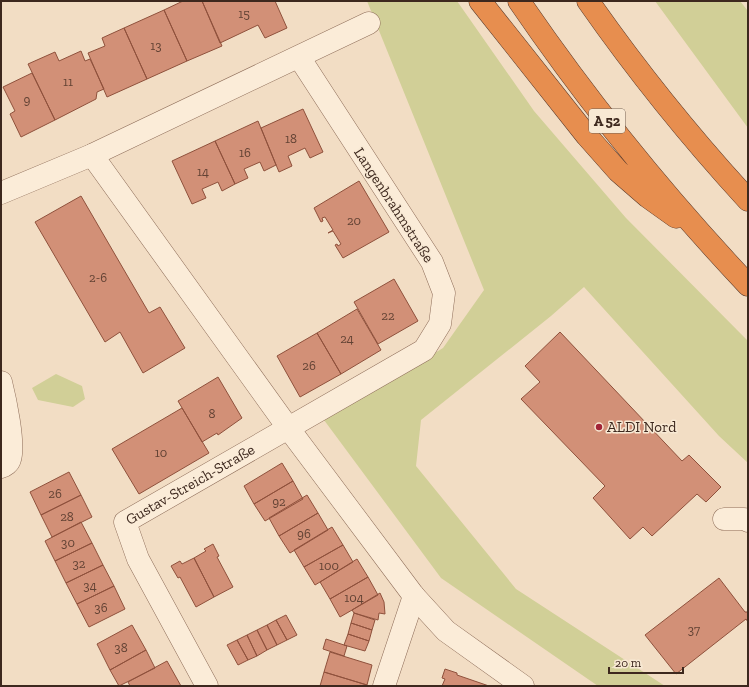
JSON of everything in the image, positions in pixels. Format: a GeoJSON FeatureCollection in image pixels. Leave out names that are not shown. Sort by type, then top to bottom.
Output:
{"type":"FeatureCollection","features":[{"type":"Feature","properties":{"kind":"highway"},"geometry":{"type":"LineString","coordinates":[[480,1],[548,88],[618,171],[648,197],[702,236]]}},
{"type":"Feature","properties":{"kind":"highway","name":"A 52"},"geometry":{"type":"LineString","coordinates":[[519,1],[606,120],[702,236],[748,285]]}},
{"type":"Feature","properties":{"kind":"highway"},"geometry":{"type":"LineString","coordinates":[[588,1],[630,60],[679,120],[748,200]]}},
{"type":"Feature","properties":{"kind":"highway"},"geometry":{"type":"LineString","coordinates":[[607,1],[630,60]]}},
{"type":"Feature","properties":{"kind":"street"},"geometry":{"type":"LineString","coordinates":[[1,193],[92,155],[369,23]]}},
{"type":"Feature","properties":{"kind":"street","name":"Langenbrahmstraße"},"geometry":{"type":"LineString","coordinates":[[289,429],[424,350],[440,324],[444,293],[432,262],[299,57]]}},
{"type":"Feature","properties":{"kind":"street"},"geometry":{"type":"LineString","coordinates":[[92,155],[289,429],[414,596],[446,631],[523,686]]}},
{"type":"Feature","properties":{"kind":"street"},"geometry":{"type":"LineString","coordinates":[[1,382],[11,449],[10,460],[5,466],[1,467]]}},
{"type":"Feature","properties":{"kind":"street","name":"Gustav-Streich-Straße"},"geometry":{"type":"LineString","coordinates":[[207,686],[138,559],[125,522],[289,429]]}},
{"type":"Feature","properties":{"kind":"street"},"geometry":{"type":"LineString","coordinates":[[724,519],[744,519],[748,521]]}},
{"type":"Feature","properties":{"kind":"street"},"geometry":{"type":"LineString","coordinates":[[384,686],[414,596]]}},
{"type":"Feature","properties":{"kind":"shaded area"},"geometry":{"type":"Polygon","coordinates":[[[367,1],[457,1],[534,111],[626,218],[748,341],[748,463],[719,436],[584,287],[551,316],[421,420],[416,466],[516,589],[665,686],[598,686],[441,578],[324,420],[443,348],[484,290],[367,1]]]}},
{"type":"Feature","properties":{"kind":"shaded area"},"geometry":{"type":"Polygon","coordinates":[[[655,1],[740,1],[748,11],[748,128],[655,1]]]}},
{"type":"Feature","properties":{"kind":"shaded area"},"geometry":{"type":"Polygon","coordinates":[[[56,374],[82,386],[85,399],[73,407],[38,400],[32,388],[56,374]]]}},
{"type":"Feature","properties":{"kind":"building"},"geometry":{"type":"Polygon","coordinates":[[[183,1],[202,1],[222,46],[187,61],[164,10],[183,1]]]}},
{"type":"Feature","properties":{"kind":"building"},"geometry":{"type":"Polygon","coordinates":[[[202,1],[275,1],[287,28],[265,38],[258,25],[220,43],[202,1]]]}},
{"type":"Feature","properties":{"kind":"building"},"geometry":{"type":"Polygon","coordinates":[[[164,10],[187,61],[147,79],[124,28],[164,10]]]}},
{"type":"Feature","properties":{"kind":"building"},"geometry":{"type":"Polygon","coordinates":[[[124,28],[147,79],[107,97],[88,53],[105,46],[102,38],[124,28]]]}},
{"type":"Feature","properties":{"kind":"building"},"geometry":{"type":"Polygon","coordinates":[[[81,51],[85,61],[90,59],[104,89],[97,92],[96,99],[55,120],[28,64],[55,52],[59,61],[81,51]]]}},
{"type":"Feature","properties":{"kind":"building"},"geometry":{"type":"Polygon","coordinates":[[[32,73],[55,120],[21,137],[10,114],[15,111],[3,87],[32,73]]]}},
{"type":"Feature","properties":{"kind":"building"},"geometry":{"type":"Polygon","coordinates":[[[303,109],[323,152],[310,158],[305,148],[288,156],[292,166],[279,172],[261,128],[303,109]]]}},
{"type":"Feature","properties":{"kind":"building"},"geometry":{"type":"Polygon","coordinates":[[[258,121],[276,165],[264,171],[260,162],[244,169],[248,178],[235,184],[215,141],[258,121]]]}},
{"type":"Feature","properties":{"kind":"building"},"geometry":{"type":"Polygon","coordinates":[[[215,141],[235,184],[222,191],[218,182],[202,189],[206,198],[192,204],[172,161],[215,141]]]}},
{"type":"Feature","properties":{"kind":"building"},"geometry":{"type":"Polygon","coordinates":[[[359,181],[389,232],[343,258],[335,245],[337,244],[338,246],[341,244],[333,231],[328,233],[333,230],[325,217],[322,218],[323,221],[321,222],[314,208],[359,181]]]}},
{"type":"Feature","properties":{"kind":"building"},"geometry":{"type":"Polygon","coordinates":[[[81,196],[149,313],[160,307],[185,348],[143,373],[120,332],[105,342],[35,222],[81,196]]]}},
{"type":"Feature","properties":{"kind":"building"},"geometry":{"type":"Polygon","coordinates":[[[394,279],[418,321],[378,344],[354,302],[394,279]]]}},
{"type":"Feature","properties":{"kind":"building"},"geometry":{"type":"Polygon","coordinates":[[[357,309],[381,350],[341,374],[317,333],[357,309]]]}},
{"type":"Feature","properties":{"kind":"building","name":"ALDI Nord"},"geometry":{"type":"Polygon","coordinates":[[[560,332],[682,461],[689,455],[721,487],[706,502],[697,494],[652,536],[643,527],[630,539],[593,498],[605,486],[521,399],[540,382],[525,366],[560,332]]]}},
{"type":"Feature","properties":{"kind":"building"},"geometry":{"type":"Polygon","coordinates":[[[317,333],[341,374],[300,397],[277,356],[317,333]]]}},
{"type":"Feature","properties":{"kind":"building"},"geometry":{"type":"Polygon","coordinates":[[[218,377],[242,418],[218,435],[217,433],[202,442],[178,401],[218,377]]]}},
{"type":"Feature","properties":{"kind":"building"},"geometry":{"type":"Polygon","coordinates":[[[182,408],[209,453],[139,494],[112,449],[182,408]]]}},
{"type":"Feature","properties":{"kind":"building"},"geometry":{"type":"Polygon","coordinates":[[[282,463],[293,481],[254,504],[244,486],[282,463]]]}},
{"type":"Feature","properties":{"kind":"building"},"geometry":{"type":"Polygon","coordinates":[[[69,472],[81,495],[41,515],[30,492],[69,472]]]}},
{"type":"Feature","properties":{"kind":"building"},"geometry":{"type":"Polygon","coordinates":[[[293,481],[303,499],[265,521],[254,504],[293,481]]]}},
{"type":"Feature","properties":{"kind":"building"},"geometry":{"type":"Polygon","coordinates":[[[81,495],[92,517],[52,537],[41,515],[81,495]]]}},
{"type":"Feature","properties":{"kind":"building"},"geometry":{"type":"Polygon","coordinates":[[[307,495],[318,513],[279,536],[269,518],[307,495]]]}},
{"type":"Feature","properties":{"kind":"building"},"geometry":{"type":"Polygon","coordinates":[[[318,513],[328,530],[290,553],[279,536],[318,513]]]}},
{"type":"Feature","properties":{"kind":"building"},"geometry":{"type":"Polygon","coordinates":[[[81,522],[92,543],[55,561],[45,541],[81,522]]]}},
{"type":"Feature","properties":{"kind":"building"},"geometry":{"type":"Polygon","coordinates":[[[332,527],[343,545],[304,567],[294,550],[332,527]]]}},
{"type":"Feature","properties":{"kind":"building"},"geometry":{"type":"Polygon","coordinates":[[[92,543],[103,565],[66,583],[55,561],[92,543]]]}},
{"type":"Feature","properties":{"kind":"building"},"geometry":{"type":"Polygon","coordinates":[[[213,544],[219,556],[217,557],[233,587],[214,597],[194,558],[206,551],[204,549],[213,544]]]}},
{"type":"Feature","properties":{"kind":"building"},"geometry":{"type":"Polygon","coordinates":[[[343,545],[353,562],[315,585],[304,567],[343,545]]]}},
{"type":"Feature","properties":{"kind":"building"},"geometry":{"type":"Polygon","coordinates":[[[194,558],[214,597],[196,607],[180,577],[178,578],[171,566],[180,561],[182,564],[194,558]]]}},
{"type":"Feature","properties":{"kind":"building"},"geometry":{"type":"Polygon","coordinates":[[[357,559],[368,577],[330,599],[320,582],[357,559]]]}},
{"type":"Feature","properties":{"kind":"building"},"geometry":{"type":"Polygon","coordinates":[[[103,565],[114,586],[77,604],[66,583],[103,565]]]}},
{"type":"Feature","properties":{"kind":"building"},"geometry":{"type":"Polygon","coordinates":[[[368,577],[378,595],[340,617],[330,599],[368,577]]]}},
{"type":"Feature","properties":{"kind":"building"},"geometry":{"type":"Polygon","coordinates":[[[719,578],[745,612],[748,612],[748,622],[746,619],[676,674],[645,635],[719,578]]]}},
{"type":"Feature","properties":{"kind":"building"},"geometry":{"type":"Polygon","coordinates":[[[114,586],[125,609],[89,627],[77,604],[114,586]]]}},
{"type":"Feature","properties":{"kind":"building"},"geometry":{"type":"Polygon","coordinates":[[[380,593],[384,602],[385,614],[379,613],[378,620],[354,613],[352,610],[380,593]]]}},
{"type":"Feature","properties":{"kind":"building"},"geometry":{"type":"Polygon","coordinates":[[[354,613],[375,620],[372,630],[351,623],[354,613]]]}},
{"type":"Feature","properties":{"kind":"building"},"geometry":{"type":"Polygon","coordinates":[[[286,615],[297,635],[287,640],[276,620],[286,615]]]}},
{"type":"Feature","properties":{"kind":"building"},"geometry":{"type":"Polygon","coordinates":[[[276,620],[287,640],[277,645],[267,625],[276,620]]]}},
{"type":"Feature","properties":{"kind":"building"},"geometry":{"type":"Polygon","coordinates":[[[351,623],[372,630],[369,641],[348,634],[351,623]]]}},
{"type":"Feature","properties":{"kind":"building"},"geometry":{"type":"Polygon","coordinates":[[[132,625],[146,650],[110,670],[97,644],[132,625]]]}},
{"type":"Feature","properties":{"kind":"building"},"geometry":{"type":"Polygon","coordinates":[[[267,625],[277,645],[267,650],[257,630],[267,625]]]}},
{"type":"Feature","properties":{"kind":"building"},"geometry":{"type":"Polygon","coordinates":[[[257,630],[267,650],[257,656],[247,635],[257,630]]]}},
{"type":"Feature","properties":{"kind":"building"},"geometry":{"type":"Polygon","coordinates":[[[348,634],[369,641],[365,651],[344,645],[348,634]]]}},
{"type":"Feature","properties":{"kind":"building"},"geometry":{"type":"Polygon","coordinates":[[[247,635],[257,656],[248,660],[237,640],[247,635]]]}},
{"type":"Feature","properties":{"kind":"building"},"geometry":{"type":"Polygon","coordinates":[[[326,639],[347,646],[344,656],[323,649],[326,639]]]}},
{"type":"Feature","properties":{"kind":"building"},"geometry":{"type":"Polygon","coordinates":[[[237,640],[248,660],[238,665],[227,645],[237,640]]]}},
{"type":"Feature","properties":{"kind":"building"},"geometry":{"type":"Polygon","coordinates":[[[146,650],[155,668],[119,686],[110,670],[146,650]]]}},
{"type":"Feature","properties":{"kind":"building"},"geometry":{"type":"Polygon","coordinates":[[[330,652],[372,665],[367,685],[324,672],[330,652]]]}},
{"type":"Feature","properties":{"kind":"building"},"geometry":{"type":"Polygon","coordinates":[[[167,661],[181,686],[130,686],[128,682],[167,661]]]}},
{"type":"Feature","properties":{"kind":"building"},"geometry":{"type":"Polygon","coordinates":[[[445,669],[457,673],[457,675],[489,686],[442,686],[445,679],[442,678],[445,669]]]}},
{"type":"Feature","properties":{"kind":"building"},"geometry":{"type":"Polygon","coordinates":[[[324,672],[367,685],[320,686],[324,672]]]}},
{"type":"Feature","properties":{"kind":"place","name":"ALDI Nord"},"geometry":{"type":"Point","coordinates":[599,427]}}]}
